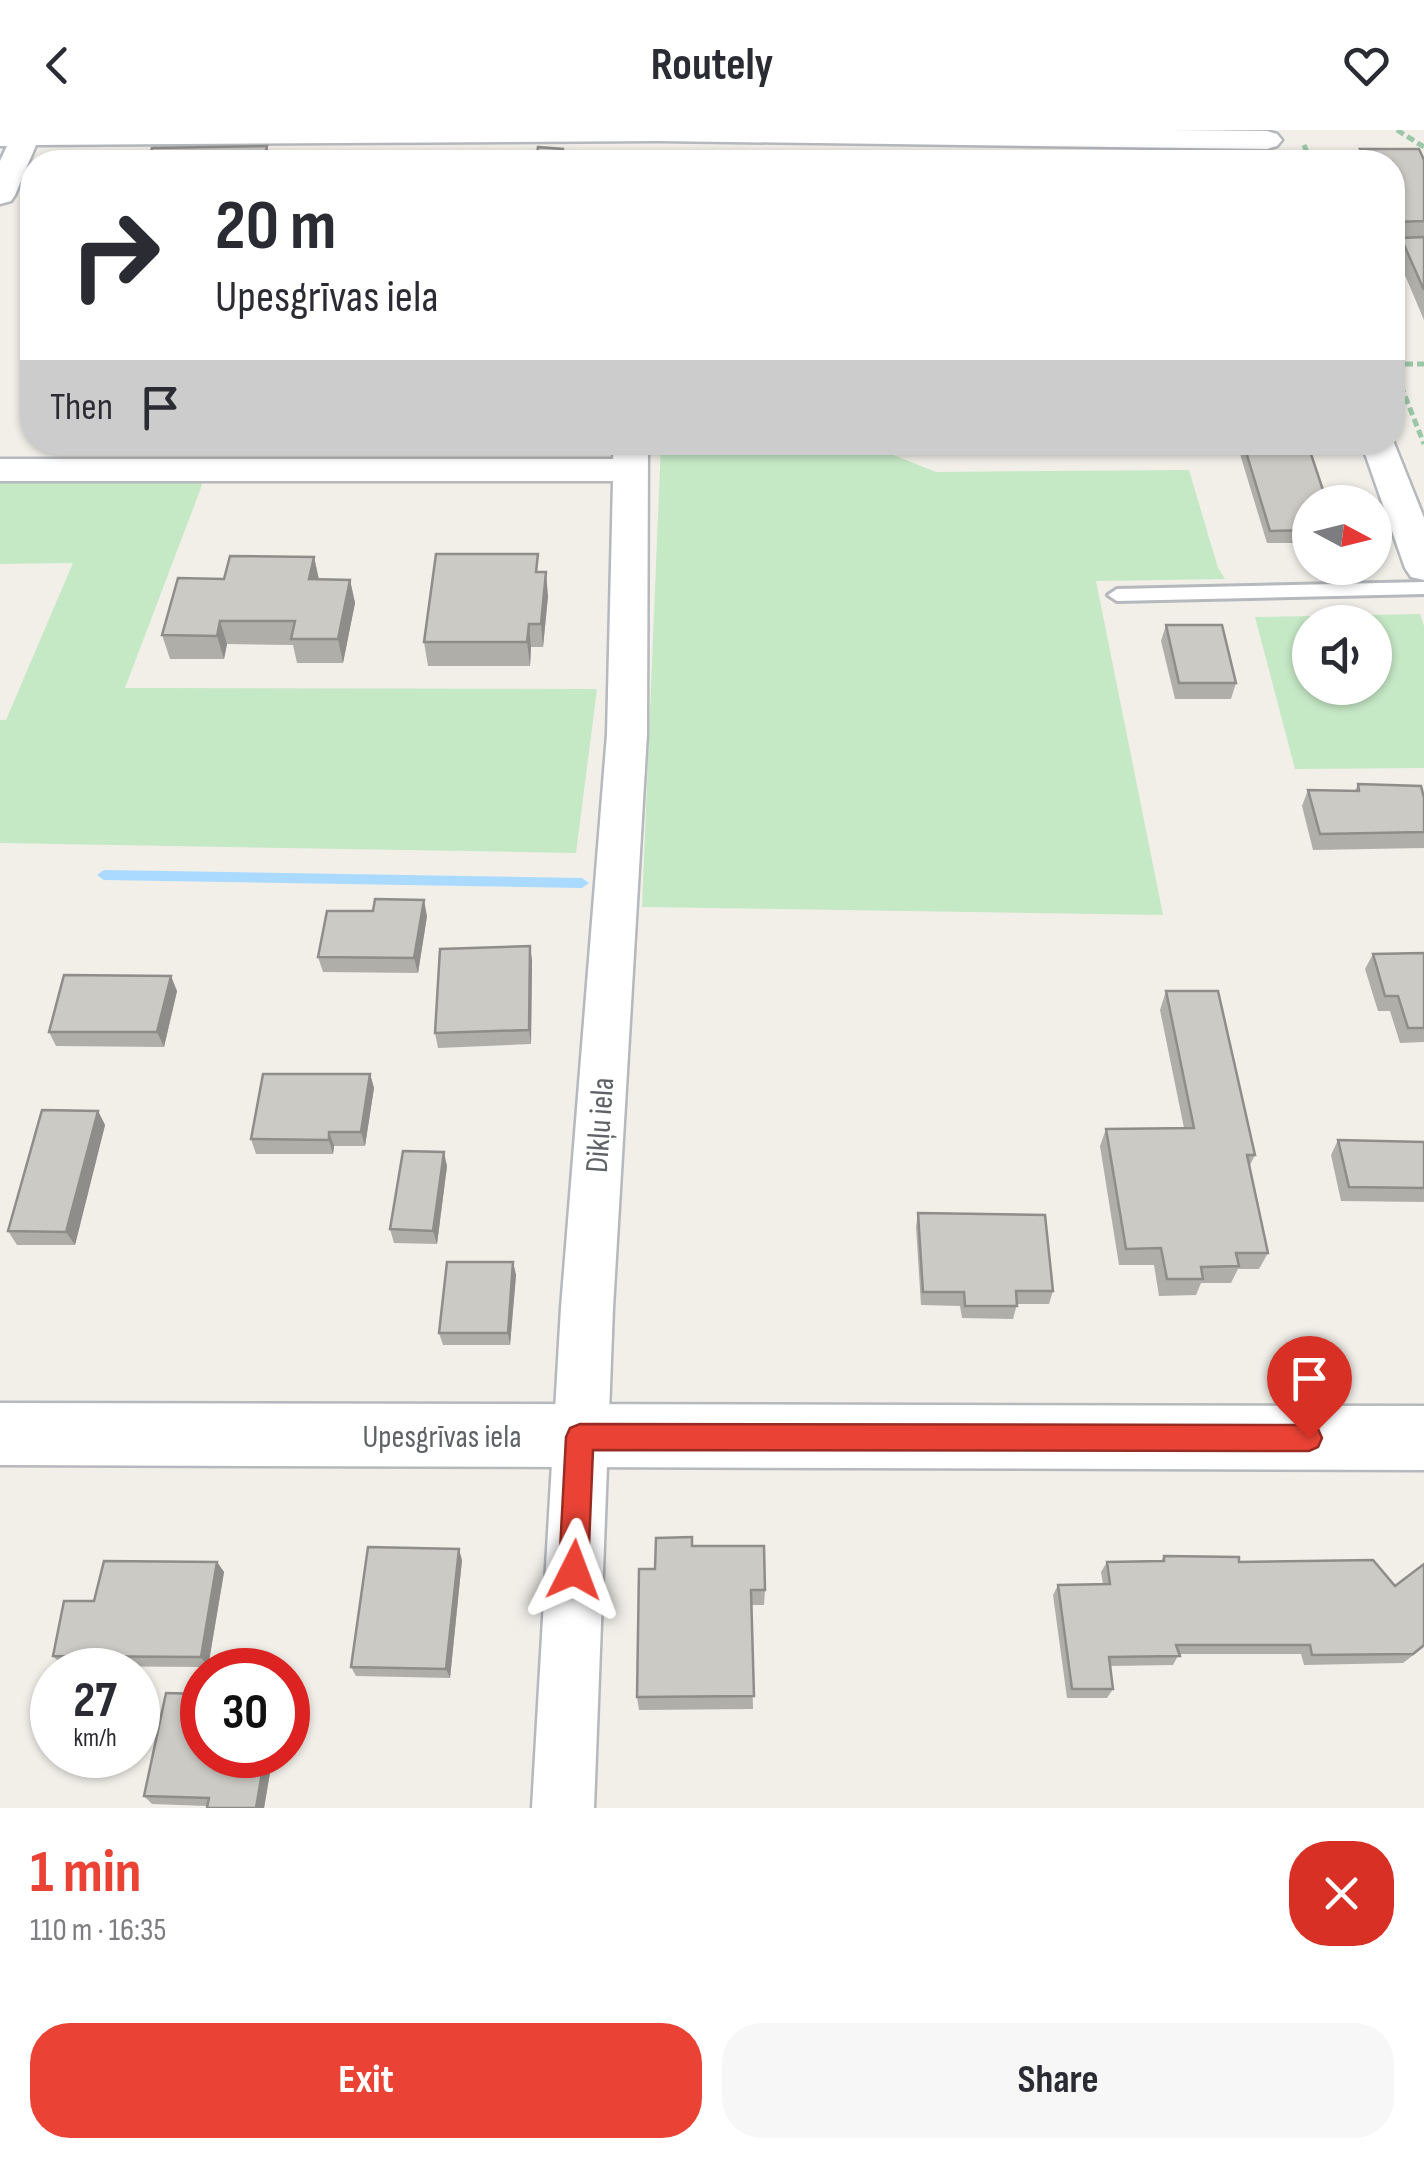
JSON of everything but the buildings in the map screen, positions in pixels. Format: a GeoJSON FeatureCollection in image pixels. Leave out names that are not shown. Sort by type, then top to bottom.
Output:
{"type":"FeatureCollection","features":[{"type":"Feature","properties":{"kind":"street"},"geometry":{"type":"LineString","coordinates":[[0,195],[18,135],[658,131],[1269,144]]}},
{"type":"Feature","properties":{"kind":"street"},"geometry":{"type":"LineString","coordinates":[[1387,455],[1409,487],[1424,568]]}},
{"type":"Feature","properties":{"kind":"street"},"geometry":{"type":"LineString","coordinates":[[0,470],[631,456]]}},
{"type":"Feature","properties":{"kind":"street","name":"Dikļu iela"},"geometry":{"type":"LineString","coordinates":[[564,1808],[580,1437],[627,734],[631,456]]}},
{"type":"Feature","properties":{"kind":"street","name":"Upesgrīvas iela"},"geometry":{"type":"LineString","coordinates":[[0,1434],[1424,1438]]}},
{"type":"Feature","properties":{"kind":"lane"},"geometry":{"type":"LineString","coordinates":[[1117,594],[1424,588]]}},
{"type":"Feature","properties":{"kind":"path"},"geometry":{"type":"LineString","coordinates":[[1397,130],[1424,148]]}},
{"type":"Feature","properties":{"kind":"path"},"geometry":{"type":"LineString","coordinates":[[1405,395],[1424,444]]}},
{"type":"Feature","properties":{"kind":"green space"},"geometry":{"type":"Polygon","coordinates":[[[661,455],[894,455],[936,472],[1189,470],[1218,568],[1225,579],[1096,581],[1163,915],[642,907],[661,455]]]}},
{"type":"Feature","properties":{"kind":"green space"},"geometry":{"type":"Polygon","coordinates":[[[200,478],[202,485],[125,688],[597,689],[576,853],[0,843],[0,720],[6,720],[73,563],[0,564],[0,479],[200,478]]]}},
{"type":"Feature","properties":{"kind":"green space"},"geometry":{"type":"Polygon","coordinates":[[[1420,614],[1424,626],[1424,768],[1295,769],[1255,617],[1292,616],[1292,705],[1392,705],[1392,615],[1420,614]]]}},
{"type":"Feature","properties":{"kind":"waterway"},"geometry":{"type":"LineString","coordinates":[[104,875],[582,883]]}},
{"type":"Feature","properties":{"kind":"route"},"geometry":{"type":"LineString","coordinates":[[574,1570],[580,1437],[1309,1438]]}}]}
